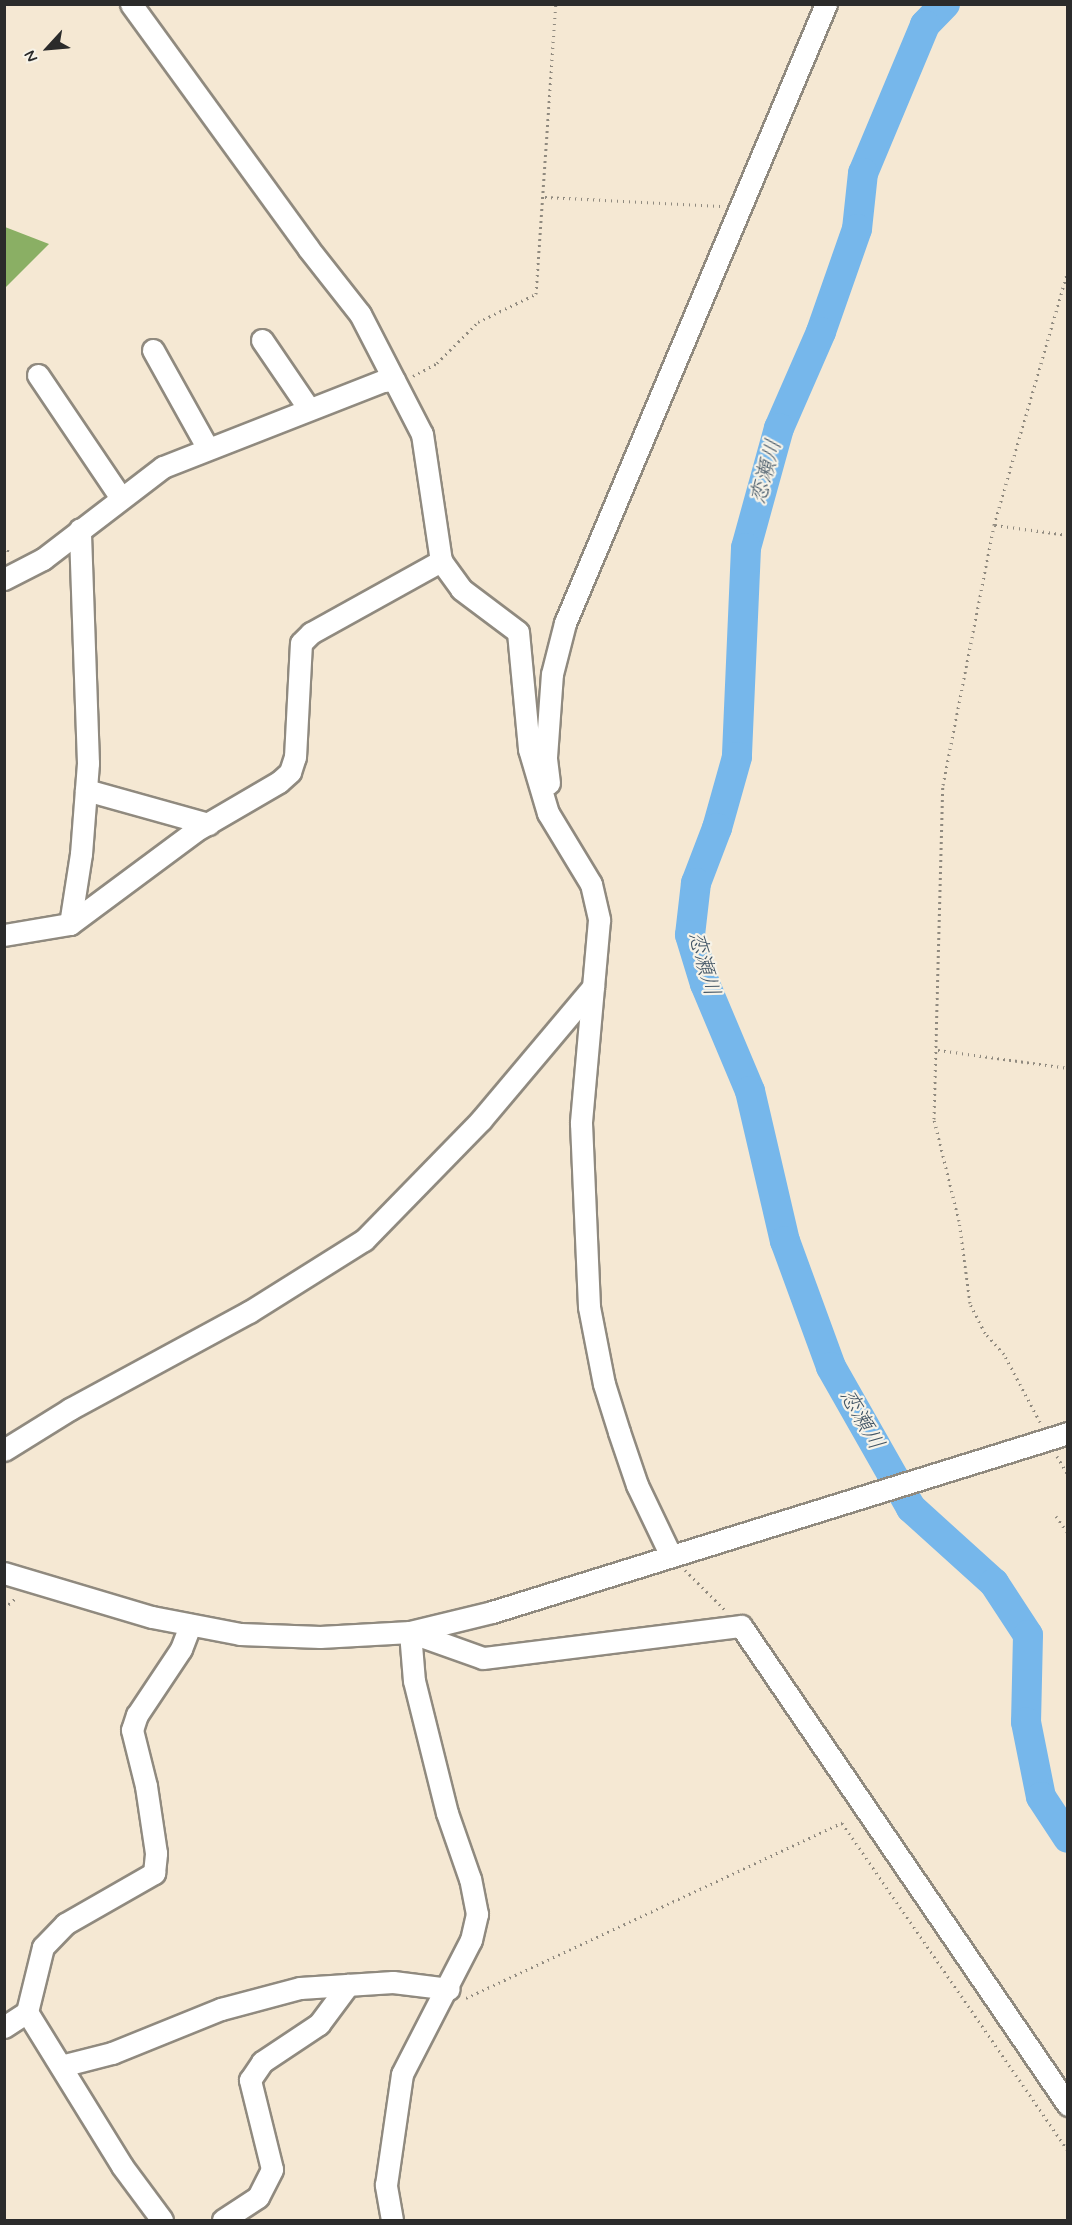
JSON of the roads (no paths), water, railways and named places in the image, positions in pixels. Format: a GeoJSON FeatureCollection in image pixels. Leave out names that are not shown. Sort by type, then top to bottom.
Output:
{"type":"FeatureCollection","features":[{"type":"Feature","properties":{"kind":"street"},"geometry":{"type":"LineString","coordinates":[[131,4],[308,248],[360,314],[422,434],[441,561],[461,589],[518,632],[528,749],[549,813],[591,884],[599,920],[581,1123],[589,1307],[604,1384],[622,1442],[637,1485],[670,1556]]}},
{"type":"Feature","properties":{"kind":"street"},"geometry":{"type":"LineString","coordinates":[[549,813],[546,757],[551,686],[565,623],[826,4]]}},
{"type":"Feature","properties":{"kind":"street"},"geometry":{"type":"LineString","coordinates":[[262,340],[309,409]]}},
{"type":"Feature","properties":{"kind":"street"},"geometry":{"type":"LineString","coordinates":[[153,350],[207,447]]}},
{"type":"Feature","properties":{"kind":"street"},"geometry":{"type":"LineString","coordinates":[[38,375],[121,498]]}},
{"type":"Feature","properties":{"kind":"street"},"geometry":{"type":"LineString","coordinates":[[4,579],[43,559],[163,467],[207,447],[383,381],[394,380]]}},
{"type":"Feature","properties":{"kind":"street"},"geometry":{"type":"LineString","coordinates":[[70,924],[81,854],[86,790],[87,674],[81,529]]}},
{"type":"Feature","properties":{"kind":"street"},"geometry":{"type":"LineString","coordinates":[[4,935],[70,924],[207,824],[290,772],[295,757],[302,643],[311,633],[441,561]]}},
{"type":"Feature","properties":{"kind":"street"},"geometry":{"type":"LineString","coordinates":[[86,790],[207,824]]}},
{"type":"Feature","properties":{"kind":"street"},"geometry":{"type":"LineString","coordinates":[[4,1450],[70,1409],[249,1312],[364,1240],[398,1209],[481,1120],[593,987]]}},
{"type":"Feature","properties":{"kind":"street"},"geometry":{"type":"LineString","coordinates":[[5,1571],[190,1625],[240,1634],[321,1637],[410,1632],[492,1612],[1068,1433]]}},
{"type":"Feature","properties":{"kind":"street"},"geometry":{"type":"LineString","coordinates":[[4,2027],[27,2012],[43,1947],[65,1924],[154,1873],[156,1853],[148,1797],[132,1730],[137,1715],[181,1649],[190,1625]]}},
{"type":"Feature","properties":{"kind":"street"},"geometry":{"type":"LineString","coordinates":[[410,1632],[483,1658],[741,1626],[1068,2105]]}},
{"type":"Feature","properties":{"kind":"street"},"geometry":{"type":"LineString","coordinates":[[392,2220],[386,2185],[402,2074],[471,1941],[477,1914],[470,1879],[447,1813],[414,1681],[410,1632]]}},
{"type":"Feature","properties":{"kind":"street"},"geometry":{"type":"LineString","coordinates":[[61,2066],[112,2053],[220,2009],[300,1988],[393,1983],[448,1989]]}},
{"type":"Feature","properties":{"kind":"street"},"geometry":{"type":"LineString","coordinates":[[223,2220],[258,2196],[272,2169],[250,2080],[262,2062],[319,2024],[348,1985]]}},
{"type":"Feature","properties":{"kind":"street"},"geometry":{"type":"LineString","coordinates":[[27,2012],[122,2166],[162,2220]]}},
{"type":"Feature","properties":{"kind":"waterway","name":"恋瀬川"},"geometry":{"type":"LineString","coordinates":[[945,4],[925,25],[863,173],[857,229],[821,332],[779,428],[746,548],[737,757],[717,828],[696,883],[690,935],[705,984],[750,1091],[785,1241],[831,1367],[911,1508],[994,1583],[1028,1635],[1026,1722],[1041,1797],[1068,1838]]}}]}
